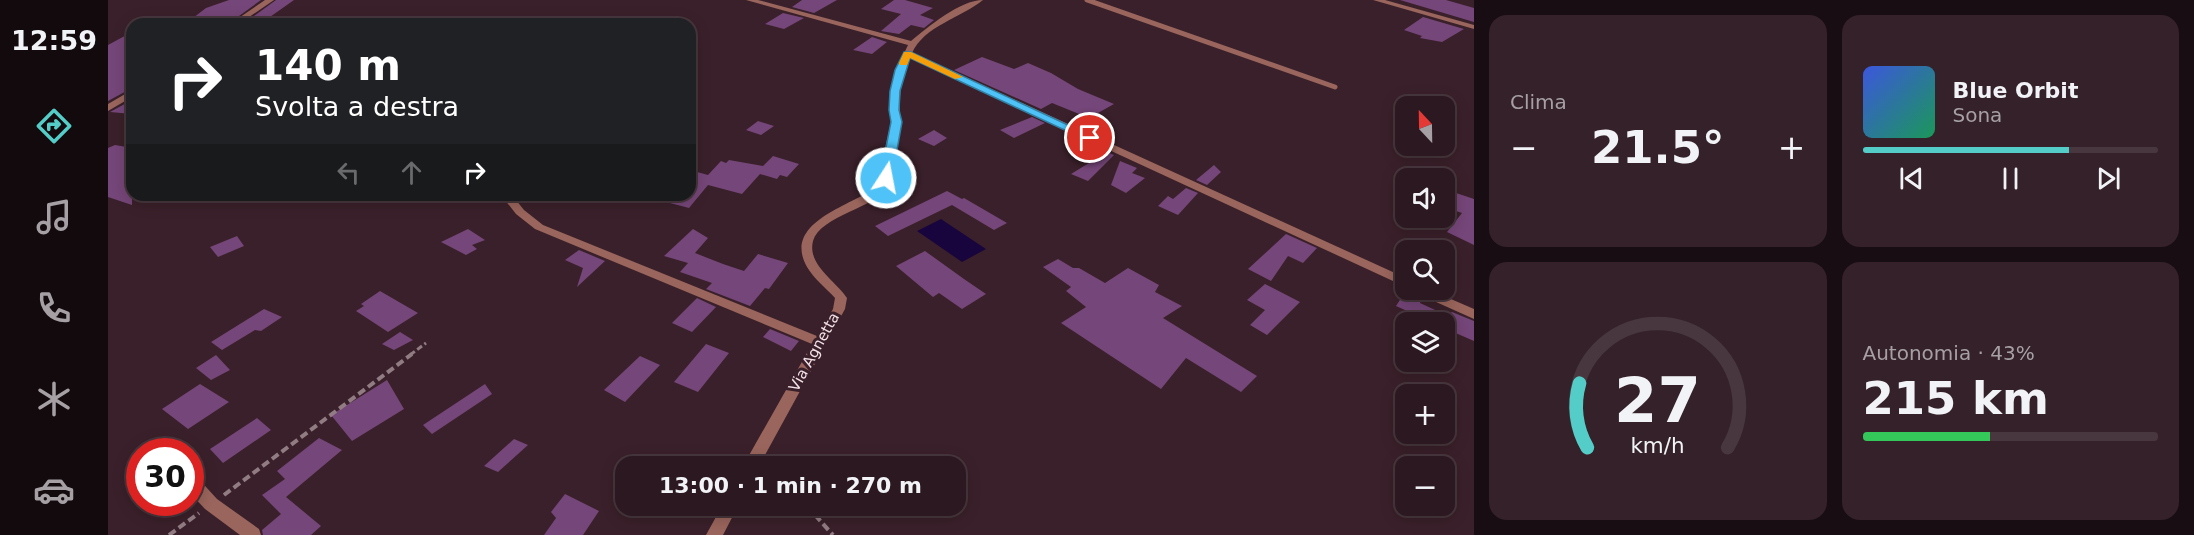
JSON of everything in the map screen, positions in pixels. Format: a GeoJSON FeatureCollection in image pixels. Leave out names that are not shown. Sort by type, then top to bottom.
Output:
{"type":"FeatureCollection","features":[{"type":"Feature","properties":{"kind":"street"},"geometry":{"type":"LineString","coordinates":[[243,18],[270,0]]}},
{"type":"Feature","properties":{"kind":"street"},"geometry":{"type":"LineString","coordinates":[[750,0],[910,49],[1395,278]]}},
{"type":"Feature","properties":{"kind":"street"},"geometry":{"type":"LineString","coordinates":[[910,49],[937,24],[979,0]]}},
{"type":"Feature","properties":{"kind":"street"},"geometry":{"type":"LineString","coordinates":[[1377,0],[1474,27]]}},
{"type":"Feature","properties":{"kind":"street","name":"Via Agnetta"},"geometry":{"type":"LineString","coordinates":[[757,456],[839,309],[841,298],[834,286],[813,267],[807,255],[806,244],[811,231],[833,215],[873,196],[881,189],[886,178],[896,122],[895,91],[900,70],[910,49]]}},
{"type":"Feature","properties":{"kind":"street"},"geometry":{"type":"LineString","coordinates":[[108,108],[126,98]]}},
{"type":"Feature","properties":{"kind":"street"},"geometry":{"type":"LineString","coordinates":[[511,201],[520,212],[539,227],[820,342]]}},
{"type":"Feature","properties":{"kind":"street"},"geometry":{"type":"LineString","coordinates":[[1442,300],[1474,314]]}},
{"type":"Feature","properties":{"kind":"street"},"geometry":{"type":"LineString","coordinates":[[204,496],[253,535]]}},
{"type":"Feature","properties":{"kind":"street"},"geometry":{"type":"LineString","coordinates":[[714,535],[724,516]]}},
{"type":"Feature","properties":{"kind":"lane"},"geometry":{"type":"LineString","coordinates":[[1087,0],[1335,87]]}},
{"type":"Feature","properties":{"kind":"path"},"geometry":{"type":"LineString","coordinates":[[169,535],[426,343]]}},
{"type":"Feature","properties":{"kind":"path"},"geometry":{"type":"LineString","coordinates":[[816,516],[833,535]]}},
{"type":"Feature","properties":{"kind":"shaded area"},"geometry":{"type":"Polygon","coordinates":[[[941,219],[986,249],[962,262],[917,231],[941,219]]]}},
{"type":"Feature","properties":{"kind":"building"},"geometry":{"type":"Polygon","coordinates":[[[229,0],[261,0],[236,18],[193,18],[206,8],[229,0]]]}},
{"type":"Feature","properties":{"kind":"building"},"geometry":{"type":"Polygon","coordinates":[[[276,0],[294,0],[268,18],[251,18],[276,0]]]}},
{"type":"Feature","properties":{"kind":"building"},"geometry":{"type":"Polygon","coordinates":[[[802,0],[837,0],[814,13],[792,7],[802,0]]]}},
{"type":"Feature","properties":{"kind":"building"},"geometry":{"type":"Polygon","coordinates":[[[894,0],[905,0],[933,8],[920,15],[934,20],[924,28],[911,25],[899,34],[881,31],[901,14],[881,9],[894,0]]]}},
{"type":"Feature","properties":{"kind":"building"},"geometry":{"type":"Polygon","coordinates":[[[1400,0],[1446,0],[1474,8],[1474,22],[1400,0]]]}},
{"type":"Feature","properties":{"kind":"building"},"geometry":{"type":"Polygon","coordinates":[[[783,13],[804,18],[784,29],[765,24],[783,13]]]}},
{"type":"Feature","properties":{"kind":"building"},"geometry":{"type":"Polygon","coordinates":[[[1423,17],[1464,29],[1442,42],[1420,38],[1422,36],[1404,30],[1423,17]]]}},
{"type":"Feature","properties":{"kind":"building"},"geometry":{"type":"Polygon","coordinates":[[[126,35],[126,91],[108,101],[108,45],[126,35]]]}},
{"type":"Feature","properties":{"kind":"building"},"geometry":{"type":"Polygon","coordinates":[[[872,37],[887,42],[872,54],[853,50],[872,37]]]}},
{"type":"Feature","properties":{"kind":"building"},"geometry":{"type":"Polygon","coordinates":[[[982,57],[1014,69],[1028,63],[1078,89],[1114,104],[1089,118],[1052,103],[1041,109],[954,70],[982,57]]]}},
{"type":"Feature","properties":{"kind":"building"},"geometry":{"type":"Polygon","coordinates":[[[126,103],[126,113],[110,112],[126,103]]]}},
{"type":"Feature","properties":{"kind":"building"},"geometry":{"type":"Polygon","coordinates":[[[1032,117],[1045,123],[1014,138],[1000,130],[1032,117]]]}},
{"type":"Feature","properties":{"kind":"building"},"geometry":{"type":"Polygon","coordinates":[[[758,121],[774,126],[761,135],[746,130],[758,121]]]}},
{"type":"Feature","properties":{"kind":"building"},"geometry":{"type":"Polygon","coordinates":[[[934,130],[947,138],[934,146],[918,139],[934,130]]]}},
{"type":"Feature","properties":{"kind":"building"},"geometry":{"type":"Polygon","coordinates":[[[115,145],[126,147],[126,201],[132,201],[132,205],[108,197],[108,148],[115,145]]]}},
{"type":"Feature","properties":{"kind":"building"},"geometry":{"type":"Polygon","coordinates":[[[1107,152],[1114,155],[1088,181],[1071,174],[1107,152]]]}},
{"type":"Feature","properties":{"kind":"building"},"geometry":{"type":"Polygon","coordinates":[[[773,156],[799,164],[787,177],[780,175],[777,179],[760,174],[742,194],[708,185],[696,200],[696,172],[708,175],[721,161],[726,163],[729,160],[763,166],[773,156]]]}},
{"type":"Feature","properties":{"kind":"building"},"geometry":{"type":"Polygon","coordinates":[[[1120,161],[1137,168],[1132,173],[1145,178],[1126,193],[1111,185],[1120,161]]]}},
{"type":"Feature","properties":{"kind":"building"},"geometry":{"type":"Polygon","coordinates":[[[1214,165],[1221,172],[1207,185],[1196,180],[1214,165]]]}},
{"type":"Feature","properties":{"kind":"building"},"geometry":{"type":"Polygon","coordinates":[[[1186,188],[1198,193],[1178,215],[1158,206],[1168,196],[1173,199],[1186,188]]]}},
{"type":"Feature","properties":{"kind":"building"},"geometry":{"type":"Polygon","coordinates":[[[947,191],[964,198],[1007,223],[994,230],[952,205],[888,236],[875,226],[947,191]]]}},
{"type":"Feature","properties":{"kind":"building"},"geometry":{"type":"Polygon","coordinates":[[[1455,193],[1474,199],[1474,245],[1447,232],[1450,228],[1455,228],[1455,222],[1462,213],[1455,211],[1455,193]]]}},
{"type":"Feature","properties":{"kind":"building"},"geometry":{"type":"Polygon","coordinates":[[[672,201],[695,201],[689,208],[670,203],[672,201]]]}},
{"type":"Feature","properties":{"kind":"building"},"geometry":{"type":"Polygon","coordinates":[[[468,229],[485,240],[472,245],[477,249],[466,255],[441,242],[468,229]]]}},
{"type":"Feature","properties":{"kind":"building"},"geometry":{"type":"Polygon","coordinates":[[[693,229],[708,238],[695,253],[723,264],[744,271],[758,254],[788,263],[769,289],[765,288],[750,306],[706,289],[712,283],[680,272],[688,263],[664,256],[693,229]]]}},
{"type":"Feature","properties":{"kind":"building"},"geometry":{"type":"Polygon","coordinates":[[[1286,234],[1317,248],[1303,263],[1288,256],[1271,281],[1248,269],[1286,234]]]}},
{"type":"Feature","properties":{"kind":"building"},"geometry":{"type":"Polygon","coordinates":[[[237,236],[244,246],[218,257],[210,247],[237,236]]]}},
{"type":"Feature","properties":{"kind":"building"},"geometry":{"type":"Polygon","coordinates":[[[579,250],[605,261],[577,287],[583,268],[565,260],[579,250]]]}},
{"type":"Feature","properties":{"kind":"building"},"geometry":{"type":"Polygon","coordinates":[[[925,251],[986,294],[962,309],[939,293],[933,297],[896,266],[925,251]]]}},
{"type":"Feature","properties":{"kind":"building"},"geometry":{"type":"Polygon","coordinates":[[[1058,259],[1105,283],[1128,268],[1159,285],[1155,292],[1182,306],[1163,318],[1257,376],[1241,392],[1186,358],[1161,389],[1061,323],[1086,307],[1066,291],[1071,287],[1043,267],[1058,259]]]}},
{"type":"Feature","properties":{"kind":"building"},"geometry":{"type":"Polygon","coordinates":[[[1265,284],[1300,302],[1267,335],[1250,325],[1265,310],[1247,300],[1265,284]]]}},
{"type":"Feature","properties":{"kind":"building"},"geometry":{"type":"Polygon","coordinates":[[[380,291],[418,313],[388,332],[356,311],[364,306],[361,304],[380,291]]]}},
{"type":"Feature","properties":{"kind":"building"},"geometry":{"type":"Polygon","coordinates":[[[697,298],[716,307],[692,332],[672,323],[697,298]]]}},
{"type":"Feature","properties":{"kind":"building"},"geometry":{"type":"Polygon","coordinates":[[[1400,300],[1421,300],[1420,303],[1440,312],[1410,312],[1396,306],[1400,300]]]}},
{"type":"Feature","properties":{"kind":"building"},"geometry":{"type":"Polygon","coordinates":[[[264,309],[282,317],[261,331],[255,330],[222,350],[211,342],[264,309]]]}},
{"type":"Feature","properties":{"kind":"building"},"geometry":{"type":"Polygon","coordinates":[[[1455,313],[1474,321],[1474,341],[1455,333],[1455,313]]]}},
{"type":"Feature","properties":{"kind":"building"},"geometry":{"type":"Polygon","coordinates":[[[770,329],[799,341],[791,351],[763,337],[770,329]]]}},
{"type":"Feature","properties":{"kind":"building"},"geometry":{"type":"Polygon","coordinates":[[[400,332],[413,340],[394,350],[382,344],[400,332]]]}},
{"type":"Feature","properties":{"kind":"building"},"geometry":{"type":"Polygon","coordinates":[[[706,344],[729,353],[698,392],[674,382],[706,344]]]}},
{"type":"Feature","properties":{"kind":"building"},"geometry":{"type":"Polygon","coordinates":[[[216,355],[230,370],[211,380],[196,368],[216,355]]]}},
{"type":"Feature","properties":{"kind":"building"},"geometry":{"type":"Polygon","coordinates":[[[640,356],[660,365],[625,402],[604,390],[640,356]]]}},
{"type":"Feature","properties":{"kind":"building"},"geometry":{"type":"Polygon","coordinates":[[[387,380],[404,409],[352,441],[331,415],[387,380]]]}},
{"type":"Feature","properties":{"kind":"building"},"geometry":{"type":"Polygon","coordinates":[[[200,384],[229,402],[188,429],[162,409],[200,384]]]}},
{"type":"Feature","properties":{"kind":"building"},"geometry":{"type":"Polygon","coordinates":[[[485,384],[492,394],[432,434],[423,425],[485,384]]]}},
{"type":"Feature","properties":{"kind":"building"},"geometry":{"type":"Polygon","coordinates":[[[257,418],[271,430],[223,463],[210,449],[257,418]]]}},
{"type":"Feature","properties":{"kind":"building"},"geometry":{"type":"Polygon","coordinates":[[[319,438],[342,450],[286,497],[321,526],[311,535],[263,535],[262,530],[281,514],[262,495],[285,479],[277,471],[319,438]]]}},
{"type":"Feature","properties":{"kind":"building"},"geometry":{"type":"Polygon","coordinates":[[[514,439],[528,445],[498,472],[484,466],[514,439]]]}},
{"type":"Feature","properties":{"kind":"building"},"geometry":{"type":"Polygon","coordinates":[[[565,494],[599,511],[583,535],[544,535],[556,518],[551,512],[565,494]]]}},
{"type":"Feature","properties":{"kind":"slow traffic"},"geometry":{"type":"LineString","coordinates":[[903,63],[908,54],[958,77]]}},
{"type":"Feature","properties":{"kind":"route"},"geometry":{"type":"LineString","coordinates":[[886,178],[896,122],[895,91],[900,70],[908,54],[1090,138]]}}]}
